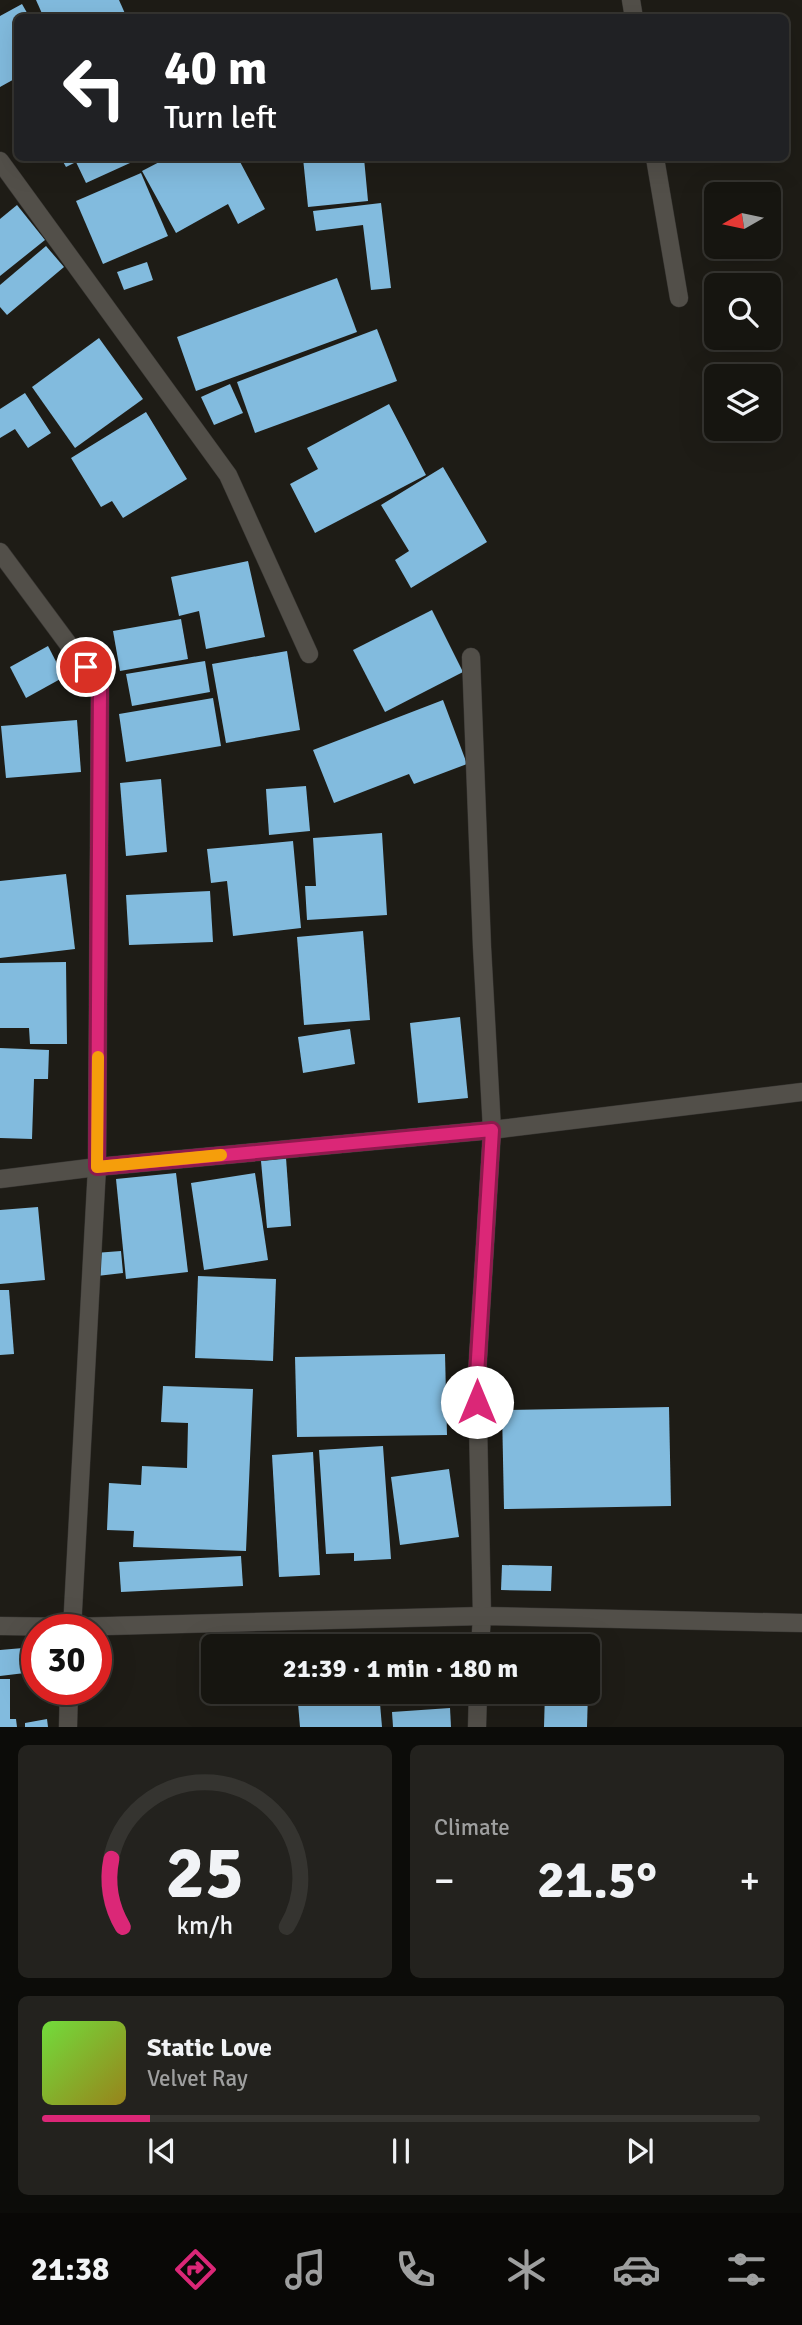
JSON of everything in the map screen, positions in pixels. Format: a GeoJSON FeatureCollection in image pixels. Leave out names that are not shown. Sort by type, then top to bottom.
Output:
{"type":"FeatureCollection","features":[{"type":"Feature","properties":{"kind":"street"},"geometry":{"type":"LineString","coordinates":[[0,161],[228,475],[309,654]]}},
{"type":"Feature","properties":{"kind":"street"},"geometry":{"type":"LineString","coordinates":[[656,161],[679,298]]}},
{"type":"Feature","properties":{"kind":"street"},"geometry":{"type":"LineString","coordinates":[[0,552],[100,687],[97,1167],[73,1614]]}},
{"type":"Feature","properties":{"kind":"street"},"geometry":{"type":"LineString","coordinates":[[471,657],[492,1130],[477,1375],[481,1634]]}},
{"type":"Feature","properties":{"kind":"street"},"geometry":{"type":"LineString","coordinates":[[0,1179],[97,1167],[492,1130],[802,1092]]}},
{"type":"Feature","properties":{"kind":"street"},"geometry":{"type":"LineString","coordinates":[[112,1627],[482,1616],[802,1623]]}},
{"type":"Feature","properties":{"kind":"street"},"geometry":{"type":"LineString","coordinates":[[0,1626],[21,1627]]}},
{"type":"Feature","properties":{"kind":"street"},"geometry":{"type":"LineString","coordinates":[[477,1727],[478,1704]]}},
{"type":"Feature","properties":{"kind":"street"},"geometry":{"type":"LineString","coordinates":[[68,1727],[69,1705]]}},
{"type":"Feature","properties":{"kind":"building"},"geometry":{"type":"Polygon","coordinates":[[[36,0],[119,0],[125,14],[42,14],[36,0]]]}},
{"type":"Feature","properties":{"kind":"building"},"geometry":{"type":"Polygon","coordinates":[[[22,4],[28,14],[14,14],[14,79],[0,87],[0,16],[22,4]]]}},
{"type":"Feature","properties":{"kind":"building"},"geometry":{"type":"Polygon","coordinates":[[[63,161],[134,161],[86,183],[76,162],[66,167],[63,161]]]}},
{"type":"Feature","properties":{"kind":"building"},"geometry":{"type":"Polygon","coordinates":[[[161,161],[240,161],[265,209],[238,224],[228,204],[176,233],[142,171],[161,161]]]}},
{"type":"Feature","properties":{"kind":"building"},"geometry":{"type":"Polygon","coordinates":[[[303,161],[364,161],[368,201],[308,207],[303,161]]]}},
{"type":"Feature","properties":{"kind":"building"},"geometry":{"type":"Polygon","coordinates":[[[141,173],[168,236],[103,264],[76,201],[141,173]]]}},
{"type":"Feature","properties":{"kind":"building"},"geometry":{"type":"Polygon","coordinates":[[[381,203],[391,288],[371,290],[363,225],[316,231],[313,211],[381,203]]]}},
{"type":"Feature","properties":{"kind":"building"},"geometry":{"type":"Polygon","coordinates":[[[17,205],[45,240],[0,276],[0,219],[17,205]]]}},
{"type":"Feature","properties":{"kind":"building"},"geometry":{"type":"Polygon","coordinates":[[[46,246],[64,267],[7,315],[0,307],[0,285],[46,246]]]}},
{"type":"Feature","properties":{"kind":"building"},"geometry":{"type":"Polygon","coordinates":[[[147,262],[153,280],[124,290],[117,272],[147,262]]]}},
{"type":"Feature","properties":{"kind":"building"},"geometry":{"type":"Polygon","coordinates":[[[337,278],[357,332],[196,391],[177,337],[337,278]]]}},
{"type":"Feature","properties":{"kind":"building"},"geometry":{"type":"Polygon","coordinates":[[[377,329],[397,381],[255,433],[237,382],[377,329]]]}},
{"type":"Feature","properties":{"kind":"building"},"geometry":{"type":"Polygon","coordinates":[[[99,338],[143,399],[75,448],[32,387],[99,338]]]}},
{"type":"Feature","properties":{"kind":"building"},"geometry":{"type":"Polygon","coordinates":[[[230,384],[243,413],[214,425],[201,397],[230,384]]]}},
{"type":"Feature","properties":{"kind":"building"},"geometry":{"type":"Polygon","coordinates":[[[25,393],[51,433],[28,448],[15,429],[0,438],[0,409],[25,393]]]}},
{"type":"Feature","properties":{"kind":"building"},"geometry":{"type":"Polygon","coordinates":[[[389,404],[426,475],[315,533],[290,484],[318,469],[307,448],[389,404]]]}},
{"type":"Feature","properties":{"kind":"building"},"geometry":{"type":"Polygon","coordinates":[[[146,412],[187,479],[123,518],[112,501],[101,507],[71,458],[146,412]]]}},
{"type":"Feature","properties":{"kind":"building"},"geometry":{"type":"Polygon","coordinates":[[[443,467],[487,542],[411,588],[395,560],[409,551],[381,505],[443,467]]]}},
{"type":"Feature","properties":{"kind":"building"},"geometry":{"type":"Polygon","coordinates":[[[248,561],[265,637],[206,649],[199,611],[179,616],[171,577],[248,561]]]}},
{"type":"Feature","properties":{"kind":"building"},"geometry":{"type":"Polygon","coordinates":[[[432,610],[463,672],[385,712],[353,650],[432,610]]]}},
{"type":"Feature","properties":{"kind":"building"},"geometry":{"type":"Polygon","coordinates":[[[181,619],[188,659],[120,671],[113,631],[181,619]]]}},
{"type":"Feature","properties":{"kind":"building"},"geometry":{"type":"Polygon","coordinates":[[[48,646],[64,677],[26,698],[10,667],[48,646]]]}},
{"type":"Feature","properties":{"kind":"building"},"geometry":{"type":"Polygon","coordinates":[[[287,651],[300,730],[226,743],[212,664],[287,651]]]}},
{"type":"Feature","properties":{"kind":"building"},"geometry":{"type":"Polygon","coordinates":[[[205,661],[210,692],[132,706],[126,674],[205,661]]]}},
{"type":"Feature","properties":{"kind":"building"},"geometry":{"type":"Polygon","coordinates":[[[213,698],[221,746],[126,762],[119,714],[213,698]]]}},
{"type":"Feature","properties":{"kind":"building"},"geometry":{"type":"Polygon","coordinates":[[[443,700],[467,764],[414,784],[409,774],[334,803],[313,750],[443,700]]]}},
{"type":"Feature","properties":{"kind":"building"},"geometry":{"type":"Polygon","coordinates":[[[77,720],[81,772],[6,778],[1,726],[77,720]]]}},
{"type":"Feature","properties":{"kind":"building"},"geometry":{"type":"Polygon","coordinates":[[[161,779],[167,852],[126,856],[120,783],[161,779]]]}},
{"type":"Feature","properties":{"kind":"building"},"geometry":{"type":"Polygon","coordinates":[[[306,786],[310,831],[269,835],[266,789],[306,786]]]}},
{"type":"Feature","properties":{"kind":"building"},"geometry":{"type":"Polygon","coordinates":[[[382,833],[387,915],[307,920],[305,886],[316,886],[313,838],[382,833]]]}},
{"type":"Feature","properties":{"kind":"building"},"geometry":{"type":"Polygon","coordinates":[[[293,841],[301,928],[233,936],[227,881],[211,883],[207,849],[293,841]]]}},
{"type":"Feature","properties":{"kind":"building"},"geometry":{"type":"Polygon","coordinates":[[[66,874],[75,949],[0,958],[0,881],[66,874]]]}},
{"type":"Feature","properties":{"kind":"building"},"geometry":{"type":"Polygon","coordinates":[[[210,891],[213,942],[129,945],[126,895],[210,891]]]}},
{"type":"Feature","properties":{"kind":"building"},"geometry":{"type":"Polygon","coordinates":[[[363,931],[370,1020],[304,1025],[297,937],[363,931]]]}},
{"type":"Feature","properties":{"kind":"building"},"geometry":{"type":"Polygon","coordinates":[[[66,962],[67,1044],[30,1044],[29,1028],[0,1028],[0,963],[66,962]]]}},
{"type":"Feature","properties":{"kind":"building"},"geometry":{"type":"Polygon","coordinates":[[[460,1017],[468,1098],[418,1103],[410,1023],[460,1017]]]}},
{"type":"Feature","properties":{"kind":"building"},"geometry":{"type":"Polygon","coordinates":[[[350,1029],[355,1064],[303,1073],[298,1037],[350,1029]]]}},
{"type":"Feature","properties":{"kind":"building"},"geometry":{"type":"Polygon","coordinates":[[[0,1048],[49,1050],[48,1079],[34,1079],[32,1139],[0,1138],[0,1048]]]}},
{"type":"Feature","properties":{"kind":"building"},"geometry":{"type":"Polygon","coordinates":[[[286,1158],[291,1226],[267,1228],[261,1161],[286,1158]]]}},
{"type":"Feature","properties":{"kind":"building"},"geometry":{"type":"Polygon","coordinates":[[[176,1173],[188,1272],[126,1279],[116,1179],[176,1173]]]}},
{"type":"Feature","properties":{"kind":"building"},"geometry":{"type":"Polygon","coordinates":[[[255,1173],[268,1260],[204,1270],[191,1183],[255,1173]]]}},
{"type":"Feature","properties":{"kind":"building"},"geometry":{"type":"Polygon","coordinates":[[[38,1207],[45,1280],[0,1284],[0,1210],[38,1207]]]}},
{"type":"Feature","properties":{"kind":"building"},"geometry":{"type":"Polygon","coordinates":[[[121,1251],[123,1273],[97,1276],[95,1253],[121,1251]]]}},
{"type":"Feature","properties":{"kind":"building"},"geometry":{"type":"Polygon","coordinates":[[[198,1276],[276,1279],[273,1361],[195,1358],[198,1276]]]}},
{"type":"Feature","properties":{"kind":"building"},"geometry":{"type":"Polygon","coordinates":[[[0,1290],[9,1290],[14,1354],[0,1355],[0,1290]]]}},
{"type":"Feature","properties":{"kind":"building"},"geometry":{"type":"Polygon","coordinates":[[[445,1354],[447,1435],[297,1437],[295,1357],[445,1354]]]}},
{"type":"Feature","properties":{"kind":"building"},"geometry":{"type":"Polygon","coordinates":[[[163,1386],[253,1389],[246,1551],[133,1547],[134,1531],[107,1530],[109,1483],[141,1485],[142,1466],[187,1468],[188,1423],[161,1422],[163,1386]]]}},
{"type":"Feature","properties":{"kind":"building"},"geometry":{"type":"Polygon","coordinates":[[[669,1407],[671,1506],[504,1509],[502,1410],[669,1407]]]}},
{"type":"Feature","properties":{"kind":"building"},"geometry":{"type":"Polygon","coordinates":[[[383,1446],[391,1559],[354,1561],[354,1553],[326,1554],[319,1450],[383,1446]]]}},
{"type":"Feature","properties":{"kind":"building"},"geometry":{"type":"Polygon","coordinates":[[[313,1452],[320,1575],[279,1577],[272,1455],[313,1452]]]}},
{"type":"Feature","properties":{"kind":"building"},"geometry":{"type":"Polygon","coordinates":[[[449,1469],[459,1537],[400,1545],[391,1477],[449,1469]]]}},
{"type":"Feature","properties":{"kind":"building"},"geometry":{"type":"Polygon","coordinates":[[[241,1556],[243,1586],[121,1592],[119,1562],[241,1556]]]}},
{"type":"Feature","properties":{"kind":"building"},"geometry":{"type":"Polygon","coordinates":[[[502,1565],[552,1566],[551,1591],[501,1590],[502,1565]]]}},
{"type":"Feature","properties":{"kind":"building"},"geometry":{"type":"Polygon","coordinates":[[[21,1648],[21,1673],[0,1676],[0,1650],[21,1648]]]}},
{"type":"Feature","properties":{"kind":"building"},"geometry":{"type":"Polygon","coordinates":[[[0,1679],[10,1679],[10,1719],[16,1719],[17,1727],[0,1727],[0,1679]]]}},
{"type":"Feature","properties":{"kind":"building"},"geometry":{"type":"Polygon","coordinates":[[[298,1704],[380,1704],[382,1727],[300,1727],[298,1704]]]}},
{"type":"Feature","properties":{"kind":"building"},"geometry":{"type":"Polygon","coordinates":[[[545,1704],[588,1704],[587,1727],[544,1727],[545,1704]]]}},
{"type":"Feature","properties":{"kind":"building"},"geometry":{"type":"Polygon","coordinates":[[[450,1708],[451,1727],[393,1727],[392,1712],[450,1708]]]}},
{"type":"Feature","properties":{"kind":"building"},"geometry":{"type":"Polygon","coordinates":[[[47,1719],[48,1727],[25,1727],[25,1723],[47,1719]]]}},
{"type":"Feature","properties":{"kind":"slow traffic"},"geometry":{"type":"LineString","coordinates":[[98,1057],[97,1167],[221,1155]]}},
{"type":"Feature","properties":{"kind":"route"},"geometry":{"type":"LineString","coordinates":[[86,667],[100,687],[97,1167],[492,1130],[477,1402]]}}]}
